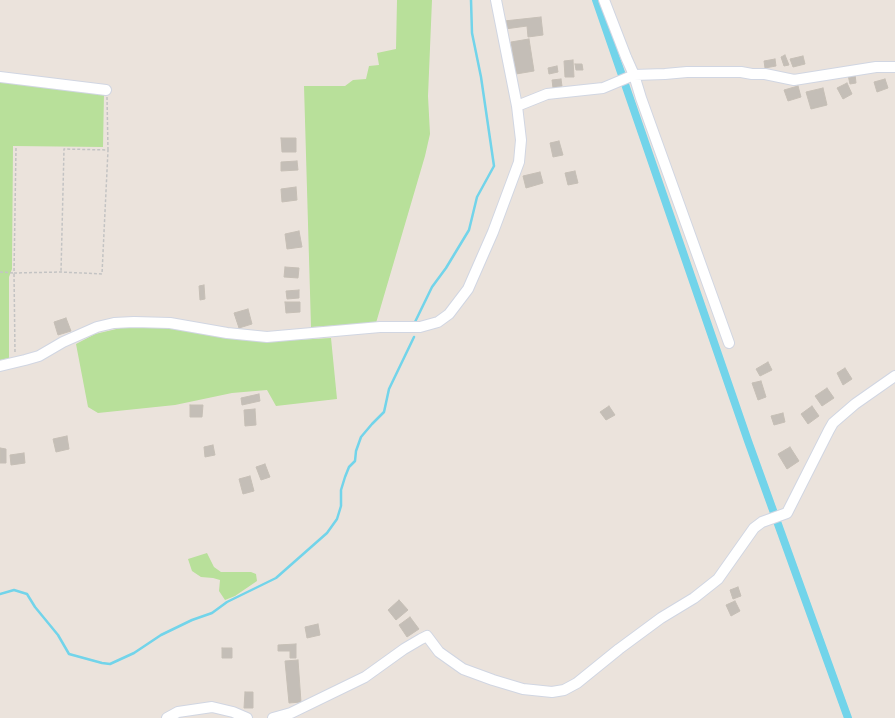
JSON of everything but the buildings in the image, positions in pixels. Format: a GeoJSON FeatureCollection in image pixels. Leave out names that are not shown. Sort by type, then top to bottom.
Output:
{"type":"FeatureCollection","features":[{"type":"Feature","properties":{"kind":"street"},"geometry":{"type":"LineString","coordinates":[[0,366],[39,356],[64,342],[98,327],[114,323],[170,323],[227,333],[267,337],[380,327],[420,327],[438,322],[449,314],[468,289],[494,232],[519,162],[521,140],[517,106],[496,0]]}},
{"type":"Feature","properties":{"kind":"street"},"geometry":{"type":"LineString","coordinates":[[604,0],[634,74],[641,98],[729,343]]}},
{"type":"Feature","properties":{"kind":"street"},"geometry":{"type":"LineString","coordinates":[[517,106],[547,94],[603,88],[634,74],[741,72],[765,74],[794,80],[876,67],[895,67]]}},
{"type":"Feature","properties":{"kind":"street"},"geometry":{"type":"LineString","coordinates":[[0,77],[106,90]]}},
{"type":"Feature","properties":{"kind":"street"},"geometry":{"type":"LineString","coordinates":[[273,718],[291,713],[366,677],[404,649],[427,636],[439,652],[463,669],[493,680],[523,689],[552,692],[564,690],[577,683],[643,631],[694,598],[718,579],[754,528],[762,522],[787,513],[833,423],[855,404],[895,376]]}},
{"type":"Feature","properties":{"kind":"street"},"geometry":{"type":"LineString","coordinates":[[167,718],[178,712],[212,707],[233,712],[247,718]]}},
{"type":"Feature","properties":{"kind":"path"},"geometry":{"type":"LineString","coordinates":[[0,272],[102,274],[108,150],[106,90]]}},
{"type":"Feature","properties":{"kind":"path"},"geometry":{"type":"LineString","coordinates":[[15,363],[14,273],[16,148]]}},
{"type":"Feature","properties":{"kind":"path"},"geometry":{"type":"LineString","coordinates":[[60,272],[64,149],[108,150]]}},
{"type":"Feature","properties":{"kind":"green space"},"geometry":{"type":"Polygon","coordinates":[[[397,0],[432,0],[428,96],[430,134],[425,156],[376,323],[311,327],[304,86],[345,86],[353,80],[366,79],[369,66],[379,65],[377,53],[396,49],[397,0]]]}},
{"type":"Feature","properties":{"kind":"green space"},"geometry":{"type":"Polygon","coordinates":[[[0,81],[104,94],[103,147],[13,146],[12,269],[9,277],[9,358],[0,360],[0,81]]]}},
{"type":"Feature","properties":{"kind":"green space"},"geometry":{"type":"Polygon","coordinates":[[[125,327],[155,327],[186,330],[238,340],[278,341],[331,338],[337,399],[276,406],[267,390],[232,393],[175,405],[98,413],[88,407],[76,344],[95,334],[125,327]]]}},
{"type":"Feature","properties":{"kind":"green space"},"geometry":{"type":"Polygon","coordinates":[[[207,553],[214,567],[221,572],[251,572],[256,574],[257,581],[235,596],[225,600],[219,591],[220,580],[201,577],[192,571],[188,559],[207,553]]]}},
{"type":"Feature","properties":{"kind":"waterway"},"geometry":{"type":"LineString","coordinates":[[415,322],[432,287],[446,268],[469,230],[477,197],[494,166],[481,77],[472,33],[471,0]]}},
{"type":"Feature","properties":{"kind":"waterway"},"geometry":{"type":"LineString","coordinates":[[596,0],[748,441],[848,718]]}},
{"type":"Feature","properties":{"kind":"waterway"},"geometry":{"type":"LineString","coordinates":[[0,594],[14,590],[27,594],[35,607],[58,635],[69,654],[110,664],[134,653],[161,635],[192,620],[212,613],[227,602],[276,578],[327,533],[337,519],[341,506],[341,490],[349,467],[355,461],[356,451],[361,437],[384,412],[389,389],[414,337]]}}]}
